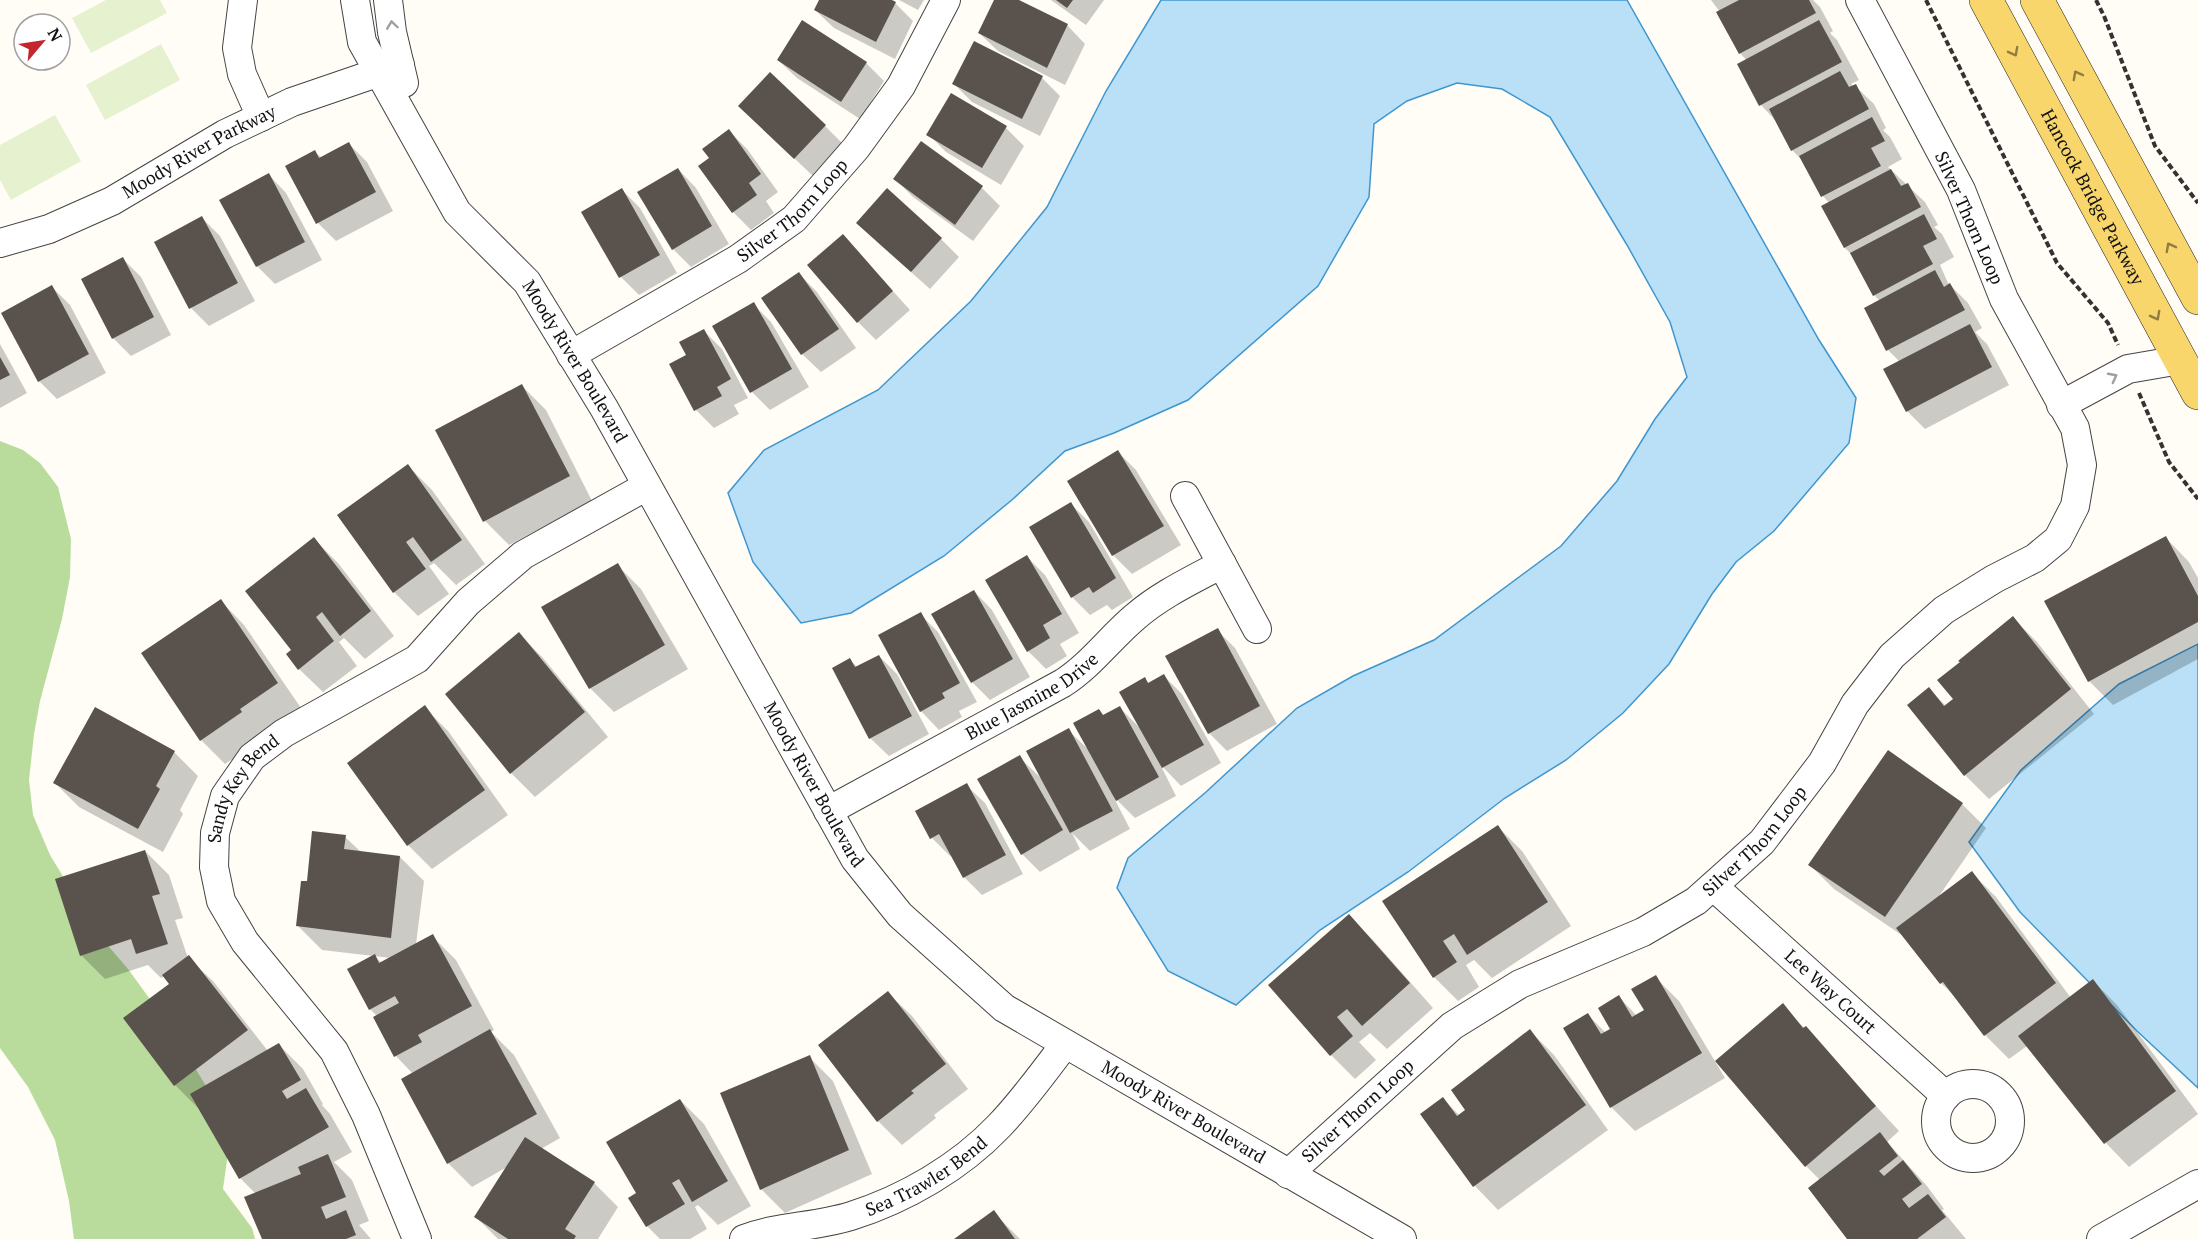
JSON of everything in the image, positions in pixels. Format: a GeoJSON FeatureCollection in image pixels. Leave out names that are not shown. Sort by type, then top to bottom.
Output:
{"type":"FeatureCollection","features":[{"type":"Feature","properties":{"kind":"main road","name":"Hancock Bridge Parkway"},"geometry":{"type":"LineString","coordinates":[[1986,0],[2198,393]]}},
{"type":"Feature","properties":{"kind":"main road"},"geometry":{"type":"LineString","coordinates":[[2037,0],[2198,298]]}},
{"type":"Feature","properties":{"kind":"street"},"geometry":{"type":"LineString","coordinates":[[243,0],[237,48],[242,74],[261,117]]}},
{"type":"Feature","properties":{"kind":"street","name":"Moody River Boulevard"},"geometry":{"type":"LineString","coordinates":[[355,0],[362,42],[390,69]]}},
{"type":"Feature","properties":{"kind":"street","name":"Moody River Boulevard"},"geometry":{"type":"LineString","coordinates":[[388,0],[392,32],[390,69],[419,144],[457,212],[527,282],[647,486],[855,859],[900,915],[1004,1008],[1402,1239]]}},
{"type":"Feature","properties":{"kind":"street","name":"Silver Thorn Loop"},"geometry":{"type":"LineString","coordinates":[[571,355],[738,259],[794,219],[856,148],[901,86],[946,0]]}},
{"type":"Feature","properties":{"kind":"street","name":"Silver Thorn Loop"},"geometry":{"type":"LineString","coordinates":[[1288,1174],[1452,1026],[1520,984],[1643,932],[1696,901],[1762,842],[1822,763],[1855,704],[1892,656],[1944,610],[1994,579],[2035,558],[2058,539],[2075,506],[2082,465],[2075,429],[2004,299],[1961,190],[1860,0]]}},
{"type":"Feature","properties":{"kind":"street","name":"Moody River Parkway"},"geometry":{"type":"LineString","coordinates":[[0,243],[50,228],[112,201],[225,134],[292,102],[390,69]]}},
{"type":"Feature","properties":{"kind":"street"},"geometry":{"type":"LineString","coordinates":[[2061,405],[2128,369],[2180,360]]}},
{"type":"Feature","properties":{"kind":"street","name":"Sandy Key Bend"},"geometry":{"type":"LineString","coordinates":[[417,1239],[366,1115],[334,1051],[244,942],[221,901],[214,867],[215,832],[225,796],[252,757],[284,733],[417,659],[468,602],[523,555],[647,486]]}},
{"type":"Feature","properties":{"kind":"street"},"geometry":{"type":"LineString","coordinates":[[1185,496],[1257,629]]}},
{"type":"Feature","properties":{"kind":"street","name":"Blue Jasmine Drive"},"geometry":{"type":"LineString","coordinates":[[828,811],[1063,683],[1077,674],[1150,605],[1222,564]]}},
{"type":"Feature","properties":{"kind":"street","name":"Lee Way Court"},"geometry":{"type":"LineString","coordinates":[[1713,886],[1946,1096]]}},
{"type":"Feature","properties":{"kind":"street","name":"Sea Trawler Bend"},"geometry":{"type":"LineString","coordinates":[[744,1239],[770,1231],[831,1230],[920,1185],[978,1145],[1014,1110],[1065,1044]]}},
{"type":"Feature","properties":{"kind":"street"},"geometry":{"type":"LineString","coordinates":[[2106,1238],[2198,1184]]}},
{"type":"Feature","properties":{"kind":"path"},"geometry":{"type":"LineString","coordinates":[[1926,0],[2058,263],[2108,323],[2169,462],[2198,499]]}},
{"type":"Feature","properties":{"kind":"path"},"geometry":{"type":"LineString","coordinates":[[2096,0],[2155,146],[2198,203]]}},
{"type":"Feature","properties":{"kind":"green space"},"geometry":{"type":"Polygon","coordinates":[[[106,0],[160,0],[167,13],[91,53],[72,18],[106,0]]]}},
{"type":"Feature","properties":{"kind":"green space"},"geometry":{"type":"Polygon","coordinates":[[[161,44],[180,80],[105,120],[86,85],[161,44]]]}},
{"type":"Feature","properties":{"kind":"green space"},"geometry":{"type":"Polygon","coordinates":[[[55,115],[81,161],[11,200],[0,180],[0,145],[55,115]]]}},
{"type":"Feature","properties":{"kind":"green space"},"geometry":{"type":"Polygon","coordinates":[[[0,441],[23,450],[40,463],[58,487],[71,539],[70,577],[34,734],[29,780],[33,815],[50,855],[98,934],[128,969],[168,1024],[206,1086],[228,1153],[223,1189],[252,1228],[255,1239],[74,1239],[69,1201],[55,1140],[28,1087],[0,1048],[0,441]]]}},
{"type":"Feature","properties":{"kind":"water"},"geometry":{"type":"Polygon","coordinates":[[[1161,0],[1627,0],[1819,340],[1856,398],[1849,443],[1774,531],[1736,562],[1712,594],[1669,664],[1623,713],[1566,760],[1505,798],[1408,872],[1320,930],[1236,1005],[1168,971],[1117,888],[1128,858],[1206,792],[1297,708],[1353,676],[1434,640],[1561,546],[1617,481],[1655,419],[1687,377],[1670,322],[1550,117],[1502,89],[1457,83],[1407,101],[1374,124],[1369,197],[1318,286],[1188,400],[1114,433],[1065,451],[1013,499],[944,556],[851,613],[801,623],[753,562],[728,493],[764,450],[878,390],[971,301],[1047,207],[1106,91],[1161,0]]]}},
{"type":"Feature","properties":{"kind":"water"},"geometry":{"type":"Polygon","coordinates":[[[2198,644],[2198,1088],[2137,1031],[2020,912],[1969,842],[2021,770],[2119,684],[2198,644]]]}},
{"type":"Feature","properties":{"kind":"building"},"geometry":{"type":"Polygon","coordinates":[[[819,0],[892,0],[896,2],[876,42],[814,10],[819,0]]]}},
{"type":"Feature","properties":{"kind":"building"},"geometry":{"type":"Polygon","coordinates":[[[994,0],[1019,0],[1068,24],[1047,68],[978,33],[994,0]]]}},
{"type":"Feature","properties":{"kind":"building"},"geometry":{"type":"Polygon","coordinates":[[[1056,0],[1073,0],[1067,8],[1056,0]]]}},
{"type":"Feature","properties":{"kind":"building"},"geometry":{"type":"Polygon","coordinates":[[[1739,0],[1809,0],[1816,13],[1739,54],[1716,12],[1739,0]]]}},
{"type":"Feature","properties":{"kind":"building"},"geometry":{"type":"Polygon","coordinates":[[[802,20],[867,62],[841,102],[777,60],[802,20]]]}},
{"type":"Feature","properties":{"kind":"building"},"geometry":{"type":"Polygon","coordinates":[[[1819,20],[1842,62],[1759,106],[1737,64],[1819,20]]]}},
{"type":"Feature","properties":{"kind":"building"},"geometry":{"type":"Polygon","coordinates":[[[974,41],[1043,76],[1022,119],[952,84],[974,41]]]}},
{"type":"Feature","properties":{"kind":"building"},"geometry":{"type":"Polygon","coordinates":[[[1840,71],[1849,87],[1856,84],[1869,109],[1791,151],[1769,109],[1840,71]]]}},
{"type":"Feature","properties":{"kind":"building"},"geometry":{"type":"Polygon","coordinates":[[[770,72],[826,125],[794,159],[738,106],[770,72]]]}},
{"type":"Feature","properties":{"kind":"building"},"geometry":{"type":"Polygon","coordinates":[[[951,93],[1007,126],[982,168],[926,135],[951,93]]]}},
{"type":"Feature","properties":{"kind":"building"},"geometry":{"type":"Polygon","coordinates":[[[1872,117],[1885,141],[1871,148],[1881,166],[1821,197],[1799,156],[1872,117]]]}},
{"type":"Feature","properties":{"kind":"building"},"geometry":{"type":"Polygon","coordinates":[[[729,129],[761,174],[749,183],[757,195],[732,213],[698,166],[709,158],[702,149],[729,129]]]}},
{"type":"Feature","properties":{"kind":"building"},"geometry":{"type":"Polygon","coordinates":[[[921,141],[983,186],[955,225],[893,179],[921,141]]]}},
{"type":"Feature","properties":{"kind":"building"},"geometry":{"type":"Polygon","coordinates":[[[349,142],[376,192],[316,224],[285,166],[315,150],[319,158],[349,142]]]}},
{"type":"Feature","properties":{"kind":"building"},"geometry":{"type":"Polygon","coordinates":[[[678,168],[712,226],[672,250],[637,192],[678,168]]]}},
{"type":"Feature","properties":{"kind":"building"},"geometry":{"type":"Polygon","coordinates":[[[1891,169],[1901,186],[1908,183],[1921,207],[1844,248],[1821,206],[1891,169]]]}},
{"type":"Feature","properties":{"kind":"building"},"geometry":{"type":"Polygon","coordinates":[[[269,173],[305,242],[256,267],[219,200],[269,173]]]}},
{"type":"Feature","properties":{"kind":"building"},"geometry":{"type":"Polygon","coordinates":[[[622,188],[660,255],[619,278],[581,212],[622,188]]]}},
{"type":"Feature","properties":{"kind":"building"},"geometry":{"type":"Polygon","coordinates":[[[887,188],[942,238],[911,272],[856,223],[887,188]]]}},
{"type":"Feature","properties":{"kind":"building"},"geometry":{"type":"Polygon","coordinates":[[[1924,214],[1937,239],[1923,246],[1933,264],[1873,296],[1850,253],[1924,214]]]}},
{"type":"Feature","properties":{"kind":"building"},"geometry":{"type":"Polygon","coordinates":[[[202,216],[238,283],[189,309],[154,242],[202,216]]]}},
{"type":"Feature","properties":{"kind":"building"},"geometry":{"type":"Polygon","coordinates":[[[843,234],[893,291],[857,323],[807,265],[843,234]]]}},
{"type":"Feature","properties":{"kind":"building"},"geometry":{"type":"Polygon","coordinates":[[[123,257],[154,317],[112,339],[81,279],[123,257]]]}},
{"type":"Feature","properties":{"kind":"building"},"geometry":{"type":"Polygon","coordinates":[[[1935,270],[1944,287],[1950,283],[1965,310],[1886,351],[1864,308],[1935,270]]]}},
{"type":"Feature","properties":{"kind":"building"},"geometry":{"type":"Polygon","coordinates":[[[799,272],[839,329],[801,355],[761,298],[799,272]]]}},
{"type":"Feature","properties":{"kind":"building"},"geometry":{"type":"Polygon","coordinates":[[[52,285],[89,354],[38,382],[1,313],[52,285]]]}},
{"type":"Feature","properties":{"kind":"building"},"geometry":{"type":"Polygon","coordinates":[[[754,302],[792,369],[750,393],[712,326],[754,302]]]}},
{"type":"Feature","properties":{"kind":"building"},"geometry":{"type":"Polygon","coordinates":[[[1970,324],[1992,367],[1906,412],[1883,369],[1970,324]]]}},
{"type":"Feature","properties":{"kind":"building"},"geometry":{"type":"Polygon","coordinates":[[[704,329],[731,379],[717,387],[722,396],[694,411],[669,364],[686,355],[679,342],[704,329]]]}},
{"type":"Feature","properties":{"kind":"building"},"geometry":{"type":"Polygon","coordinates":[[[0,357],[10,375],[0,380],[0,357]]]}},
{"type":"Feature","properties":{"kind":"building"},"geometry":{"type":"Polygon","coordinates":[[[522,384],[570,476],[483,522],[435,430],[522,384]]]}},
{"type":"Feature","properties":{"kind":"building"},"geometry":{"type":"Polygon","coordinates":[[[1118,450],[1164,526],[1112,556],[1067,481],[1118,450]]]}},
{"type":"Feature","properties":{"kind":"building"},"geometry":{"type":"Polygon","coordinates":[[[408,464],[462,540],[431,562],[413,537],[406,542],[426,569],[393,593],[337,515],[408,464]]]}},
{"type":"Feature","properties":{"kind":"building"},"geometry":{"type":"Polygon","coordinates":[[[1071,502],[1116,578],[1093,593],[1089,587],[1071,598],[1029,527],[1071,502]]]}},
{"type":"Feature","properties":{"kind":"building"},"geometry":{"type":"Polygon","coordinates":[[[2166,536],[2198,596],[2198,622],[2088,682],[2044,601],[2166,536]]]}},
{"type":"Feature","properties":{"kind":"building"},"geometry":{"type":"Polygon","coordinates":[[[314,537],[371,611],[340,636],[322,612],[316,617],[334,641],[298,670],[286,654],[291,650],[245,591],[314,537]]]}},
{"type":"Feature","properties":{"kind":"building"},"geometry":{"type":"Polygon","coordinates":[[[1027,555],[1062,614],[1043,625],[1050,638],[1027,652],[985,580],[1027,555]]]}},
{"type":"Feature","properties":{"kind":"building"},"geometry":{"type":"Polygon","coordinates":[[[618,563],[665,645],[589,689],[541,607],[618,563]]]}},
{"type":"Feature","properties":{"kind":"building"},"geometry":{"type":"Polygon","coordinates":[[[974,590],[1013,659],[971,683],[931,614],[974,590]]]}},
{"type":"Feature","properties":{"kind":"building"},"geometry":{"type":"Polygon","coordinates":[[[221,599],[278,683],[240,709],[242,712],[200,741],[141,653],[221,599]]]}},
{"type":"Feature","properties":{"kind":"building"},"geometry":{"type":"Polygon","coordinates":[[[921,612],[960,683],[942,693],[945,698],[920,712],[878,635],[921,612]]]}},
{"type":"Feature","properties":{"kind":"building"},"geometry":{"type":"Polygon","coordinates":[[[2013,616],[2071,689],[1964,776],[1907,705],[1929,687],[1944,706],[1953,699],[1937,680],[2013,616]]]}},
{"type":"Feature","properties":{"kind":"building"},"geometry":{"type":"Polygon","coordinates":[[[1218,628],[1260,706],[1208,734],[1165,656],[1218,628]]]}},
{"type":"Feature","properties":{"kind":"building"},"geometry":{"type":"Polygon","coordinates":[[[519,632],[585,712],[510,774],[445,694],[519,632]]]}},
{"type":"Feature","properties":{"kind":"building"},"geometry":{"type":"Polygon","coordinates":[[[879,655],[912,716],[869,739],[832,668],[850,658],[855,667],[879,655]]]}},
{"type":"Feature","properties":{"kind":"building"},"geometry":{"type":"Polygon","coordinates":[[[1164,674],[1204,745],[1162,768],[1119,692],[1145,677],[1148,683],[1164,674]]]}},
{"type":"Feature","properties":{"kind":"building"},"geometry":{"type":"Polygon","coordinates":[[[425,705],[485,790],[407,846],[347,763],[425,705]]]}},
{"type":"Feature","properties":{"kind":"building"},"geometry":{"type":"Polygon","coordinates":[[[1120,706],[1159,777],[1116,801],[1073,723],[1099,709],[1103,715],[1120,706]]]}},
{"type":"Feature","properties":{"kind":"building"},"geometry":{"type":"Polygon","coordinates":[[[95,707],[175,751],[156,786],[160,789],[138,829],[53,783],[95,707]]]}},
{"type":"Feature","properties":{"kind":"building"},"geometry":{"type":"Polygon","coordinates":[[[1069,728],[1113,811],[1070,833],[1026,751],[1069,728]]]}},
{"type":"Feature","properties":{"kind":"building"},"geometry":{"type":"Polygon","coordinates":[[[1888,750],[1963,803],[1885,917],[1808,865],[1888,750]]]}},
{"type":"Feature","properties":{"kind":"building"},"geometry":{"type":"Polygon","coordinates":[[[1020,755],[1063,830],[1021,855],[977,779],[1020,755]]]}},
{"type":"Feature","properties":{"kind":"building"},"geometry":{"type":"Polygon","coordinates":[[[967,783],[1006,855],[963,878],[939,834],[930,839],[915,811],[967,783]]]}},
{"type":"Feature","properties":{"kind":"building"},"geometry":{"type":"Polygon","coordinates":[[[1498,825],[1548,902],[1467,955],[1454,934],[1443,941],[1457,962],[1433,978],[1382,901],[1498,825]]]}},
{"type":"Feature","properties":{"kind":"building"},"geometry":{"type":"Polygon","coordinates":[[[312,831],[346,835],[344,849],[400,856],[391,938],[296,926],[301,881],[307,881],[312,831]]]}},
{"type":"Feature","properties":{"kind":"building"},"geometry":{"type":"Polygon","coordinates":[[[145,850],[160,894],[152,896],[168,944],[136,954],[131,939],[80,956],[55,879],[145,850]]]}},
{"type":"Feature","properties":{"kind":"building"},"geometry":{"type":"Polygon","coordinates":[[[1972,871],[2056,983],[1984,1036],[1943,982],[1940,984],[1896,928],[1972,871]]]}},
{"type":"Feature","properties":{"kind":"building"},"geometry":{"type":"Polygon","coordinates":[[[1349,914],[1410,983],[1362,1026],[1347,1009],[1337,1017],[1353,1036],[1330,1056],[1268,985],[1349,914]]]}},
{"type":"Feature","properties":{"kind":"building"},"geometry":{"type":"Polygon","coordinates":[[[433,934],[472,1006],[418,1035],[422,1042],[394,1057],[373,1017],[399,1003],[395,996],[369,1010],[347,969],[375,954],[379,963],[433,934]]]}},
{"type":"Feature","properties":{"kind":"building"},"geometry":{"type":"Polygon","coordinates":[[[189,955],[248,1030],[174,1086],[123,1018],[169,984],[162,975],[189,955]]]}},
{"type":"Feature","properties":{"kind":"building"},"geometry":{"type":"Polygon","coordinates":[[[1656,975],[1702,1053],[1610,1108],[1563,1028],[1588,1013],[1601,1034],[1610,1029],[1598,1008],[1619,995],[1632,1017],[1644,1010],[1631,989],[1656,975]]]}},
{"type":"Feature","properties":{"kind":"building"},"geometry":{"type":"Polygon","coordinates":[[[2093,979],[2176,1091],[2104,1144],[2018,1036],[2093,979]]]}},
{"type":"Feature","properties":{"kind":"building"},"geometry":{"type":"Polygon","coordinates":[[[888,991],[946,1064],[911,1091],[914,1093],[877,1122],[818,1045],[888,991]]]}},
{"type":"Feature","properties":{"kind":"building"},"geometry":{"type":"Polygon","coordinates":[[[1783,1003],[1803,1028],[1806,1026],[1876,1106],[1805,1167],[1715,1061],[1783,1003]]]}},
{"type":"Feature","properties":{"kind":"building"},"geometry":{"type":"Polygon","coordinates":[[[490,1029],[537,1114],[447,1164],[401,1079],[490,1029]]]}},
{"type":"Feature","properties":{"kind":"building"},"geometry":{"type":"Polygon","coordinates":[[[1530,1029],[1586,1105],[1473,1187],[1420,1114],[1443,1097],[1457,1116],[1465,1110],[1451,1090],[1530,1029]]]}},
{"type":"Feature","properties":{"kind":"building"},"geometry":{"type":"Polygon","coordinates":[[[279,1043],[301,1080],[282,1091],[287,1099],[306,1088],[329,1127],[239,1179],[190,1094],[279,1043]]]}},
{"type":"Feature","properties":{"kind":"building"},"geometry":{"type":"Polygon","coordinates":[[[810,1055],[849,1150],[760,1190],[720,1093],[810,1055]]]}},
{"type":"Feature","properties":{"kind":"building"},"geometry":{"type":"Polygon","coordinates":[[[680,1099],[728,1181],[692,1202],[679,1179],[672,1183],[685,1204],[646,1227],[628,1198],[636,1193],[606,1142],[680,1099]]]}},
{"type":"Feature","properties":{"kind":"building"},"geometry":{"type":"Polygon","coordinates":[[[1880,1132],[1898,1156],[1879,1171],[1884,1176],[1903,1160],[1922,1184],[1902,1199],[1909,1208],[1928,1194],[1946,1217],[1917,1239],[1847,1239],[1808,1188],[1880,1132]]]}},
{"type":"Feature","properties":{"kind":"building"},"geometry":{"type":"Polygon","coordinates":[[[525,1137],[595,1182],[565,1229],[576,1236],[574,1239],[508,1239],[474,1217],[525,1137]]]}},
{"type":"Feature","properties":{"kind":"building"},"geometry":{"type":"Polygon","coordinates":[[[328,1154],[346,1197],[321,1207],[326,1219],[346,1210],[356,1235],[346,1239],[262,1239],[244,1197],[301,1174],[298,1167],[328,1154]]]}},
{"type":"Feature","properties":{"kind":"building"},"geometry":{"type":"Polygon","coordinates":[[[994,1210],[1015,1239],[954,1239],[994,1210]]]}}]}
